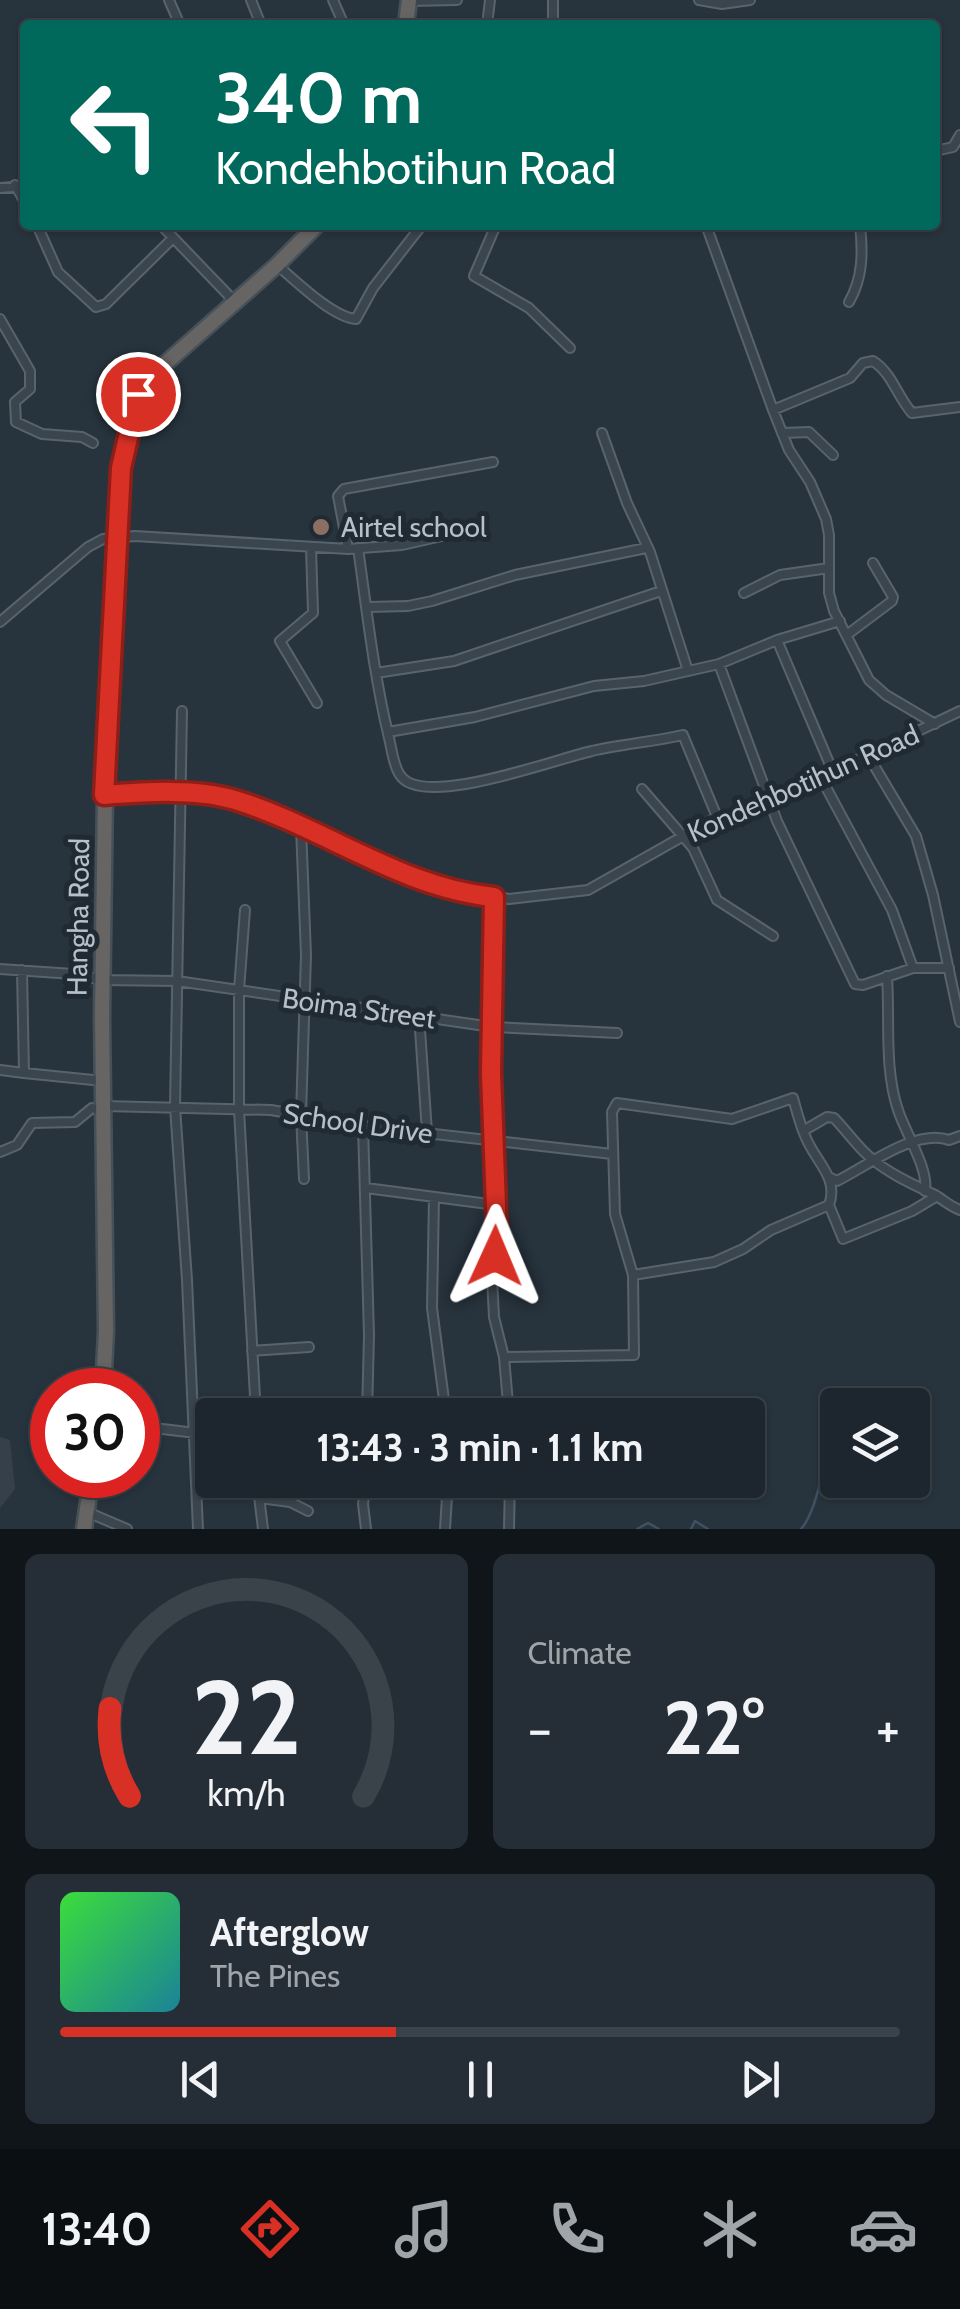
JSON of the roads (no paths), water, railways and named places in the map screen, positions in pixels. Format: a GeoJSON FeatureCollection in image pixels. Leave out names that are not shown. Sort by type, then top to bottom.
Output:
{"type":"FeatureCollection","features":[{"type":"Feature","properties":{"kind":"highway","name":"Hangha Road"},"geometry":{"type":"LineString","coordinates":[[104,1368],[104,795],[121,468],[138,394],[149,378],[278,266],[313,230]]}},
{"type":"Feature","properties":{"kind":"highway"},"geometry":{"type":"LineString","coordinates":[[84,1529],[89,1498]]}},
{"type":"Feature","properties":{"kind":"street"},"geometry":{"type":"LineString","coordinates":[[409,0],[457,0]]}},
{"type":"Feature","properties":{"kind":"street"},"geometry":{"type":"LineString","coordinates":[[699,0],[722,4],[750,0]]}},
{"type":"Feature","properties":{"kind":"street"},"geometry":{"type":"LineString","coordinates":[[940,150],[952,147],[960,136]]}},
{"type":"Feature","properties":{"kind":"street"},"geometry":{"type":"LineString","coordinates":[[0,188],[20,185]]}},
{"type":"Feature","properties":{"kind":"street"},"geometry":{"type":"LineString","coordinates":[[39,230],[58,272],[96,308],[106,304],[173,238]]}},
{"type":"Feature","properties":{"kind":"street"},"geometry":{"type":"LineString","coordinates":[[166,230],[235,302]]}},
{"type":"Feature","properties":{"kind":"street"},"geometry":{"type":"LineString","coordinates":[[278,266],[329,306],[356,320],[373,288],[418,230]]}},
{"type":"Feature","properties":{"kind":"street"},"geometry":{"type":"LineString","coordinates":[[494,230],[474,276],[529,308],[570,348]]}},
{"type":"Feature","properties":{"kind":"street"},"geometry":{"type":"LineString","coordinates":[[708,230],[772,410],[826,520],[831,603],[868,680],[935,724]]}},
{"type":"Feature","properties":{"kind":"street"},"geometry":{"type":"LineString","coordinates":[[849,302],[860,275],[861,230]]}},
{"type":"Feature","properties":{"kind":"street"},"geometry":{"type":"LineString","coordinates":[[0,319],[30,371],[30,389],[15,402],[16,422],[42,434],[82,436],[93,443]]}},
{"type":"Feature","properties":{"kind":"street"},"geometry":{"type":"LineString","coordinates":[[772,410],[850,378],[863,362],[873,361],[887,373],[912,412],[960,407]]}},
{"type":"Feature","properties":{"kind":"street"},"geometry":{"type":"LineString","coordinates":[[782,432],[809,432],[833,455]]}},
{"type":"Feature","properties":{"kind":"street"},"geometry":{"type":"LineString","coordinates":[[602,433],[688,672]]}},
{"type":"Feature","properties":{"kind":"street"},"geometry":{"type":"LineString","coordinates":[[493,462],[344,489],[338,496],[368,607],[376,673],[399,775],[415,786],[486,780],[590,752],[682,735],[716,817]]}},
{"type":"Feature","properties":{"kind":"street"},"geometry":{"type":"LineString","coordinates":[[0,622],[88,547],[103,539],[135,536],[353,549],[402,545],[464,531]]}},
{"type":"Feature","properties":{"kind":"street"},"geometry":{"type":"LineString","coordinates":[[311,547],[313,612],[280,641],[317,703]]}},
{"type":"Feature","properties":{"kind":"street"},"geometry":{"type":"LineString","coordinates":[[368,607],[432,601],[516,575],[646,548]]}},
{"type":"Feature","properties":{"kind":"street"},"geometry":{"type":"LineString","coordinates":[[848,634],[893,598],[873,563]]}},
{"type":"Feature","properties":{"kind":"street"},"geometry":{"type":"LineString","coordinates":[[744,593],[780,574],[828,568]]}},
{"type":"Feature","properties":{"kind":"street"},"geometry":{"type":"LineString","coordinates":[[376,673],[454,661],[661,590]]}},
{"type":"Feature","properties":{"kind":"street"},"geometry":{"type":"LineString","coordinates":[[388,732],[475,717],[594,686],[688,672],[840,621]]}},
{"type":"Feature","properties":{"kind":"street"},"geometry":{"type":"LineString","coordinates":[[777,640],[833,772]]}},
{"type":"Feature","properties":{"kind":"street"},"geometry":{"type":"LineString","coordinates":[[719,664],[790,851],[855,984],[913,968],[950,968]]}},
{"type":"Feature","properties":{"kind":"street"},"geometry":{"type":"LineString","coordinates":[[182,711],[175,1107],[198,1529]]}},
{"type":"Feature","properties":{"kind":"street","name":"Kondehbotihun Road"},"geometry":{"type":"LineString","coordinates":[[104,795],[181,792],[236,800],[441,887],[522,898],[588,890],[716,817],[746,813],[959,714]]}},
{"type":"Feature","properties":{"kind":"street"},"geometry":{"type":"LineString","coordinates":[[869,757],[916,836],[960,1022]]}},
{"type":"Feature","properties":{"kind":"street"},"geometry":{"type":"LineString","coordinates":[[821,778],[892,910],[913,968]]}},
{"type":"Feature","properties":{"kind":"street"},"geometry":{"type":"LineString","coordinates":[[642,789],[684,834],[716,900],[773,936]]}},
{"type":"Feature","properties":{"kind":"street"},"geometry":{"type":"LineString","coordinates":[[301,826],[306,955],[301,1115],[304,1179]]}},
{"type":"Feature","properties":{"kind":"street"},"geometry":{"type":"LineString","coordinates":[[494,897],[494,1316],[504,1356],[508,1398]]}},
{"type":"Feature","properties":{"kind":"street"},"geometry":{"type":"LineString","coordinates":[[245,910],[239,990],[239,1110],[255,1398]]}},
{"type":"Feature","properties":{"kind":"street","name":"Boima Street"},"geometry":{"type":"LineString","coordinates":[[0,969],[103,980],[177,982],[492,1028],[617,1033]]}},
{"type":"Feature","properties":{"kind":"street"},"geometry":{"type":"LineString","coordinates":[[22,970],[24,1073]]}},
{"type":"Feature","properties":{"kind":"street"},"geometry":{"type":"LineString","coordinates":[[887,976],[892,1085],[926,1183],[925,1191]]}},
{"type":"Feature","properties":{"kind":"street"},"geometry":{"type":"LineString","coordinates":[[420,1015],[426,1132]]}},
{"type":"Feature","properties":{"kind":"street"},"geometry":{"type":"LineString","coordinates":[[0,1070],[103,1080]]}},
{"type":"Feature","properties":{"kind":"street"},"geometry":{"type":"LineString","coordinates":[[504,1356],[634,1355],[633,1275],[615,1214],[612,1112],[617,1103],[732,1118],[793,1098],[803,1131],[829,1176],[833,1190],[830,1206],[844,1238],[912,1211],[937,1196]]}},
{"type":"Feature","properties":{"kind":"street","name":"School Drive"},"geometry":{"type":"LineString","coordinates":[[0,1152],[17,1145],[32,1123],[75,1122],[92,1108],[175,1107],[301,1115],[364,1126],[612,1154]]}},
{"type":"Feature","properties":{"kind":"street"},"geometry":{"type":"LineString","coordinates":[[803,1131],[827,1117],[834,1118],[873,1161],[960,1210]]}},
{"type":"Feature","properties":{"kind":"street"},"geometry":{"type":"LineString","coordinates":[[364,1126],[370,1335],[368,1398]]}},
{"type":"Feature","properties":{"kind":"street"},"geometry":{"type":"LineString","coordinates":[[829,1176],[837,1180],[912,1142],[934,1136],[950,1140],[960,1136]]}},
{"type":"Feature","properties":{"kind":"street"},"geometry":{"type":"LineString","coordinates":[[366,1188],[496,1205]]}},
{"type":"Feature","properties":{"kind":"street"},"geometry":{"type":"LineString","coordinates":[[434,1198],[432,1308],[444,1398]]}},
{"type":"Feature","properties":{"kind":"street"},"geometry":{"type":"LineString","coordinates":[[633,1275],[714,1262],[771,1230],[830,1206]]}},
{"type":"Feature","properties":{"kind":"street"},"geometry":{"type":"LineString","coordinates":[[252,1352],[309,1347]]}},
{"type":"Feature","properties":{"kind":"street"},"geometry":{"type":"LineString","coordinates":[[160,1429],[193,1433]]}},
{"type":"Feature","properties":{"kind":"street"},"geometry":{"type":"LineString","coordinates":[[263,1529],[260,1498],[290,1502],[308,1511]]}},
{"type":"Feature","properties":{"kind":"street"},"geometry":{"type":"LineString","coordinates":[[364,1498],[366,1529]]}},
{"type":"Feature","properties":{"kind":"street"},"geometry":{"type":"LineString","coordinates":[[444,1529],[447,1498]]}},
{"type":"Feature","properties":{"kind":"street"},"geometry":{"type":"LineString","coordinates":[[510,1498],[510,1529]]}},
{"type":"Feature","properties":{"kind":"street"},"geometry":{"type":"LineString","coordinates":[[87,1512],[127,1529]]}},
{"type":"Feature","properties":{"kind":"waterway"},"geometry":{"type":"LineString","coordinates":[[801,1529],[820,1482]]}},
{"type":"Feature","properties":{"kind":"waterway"},"geometry":{"type":"LineString","coordinates":[[691,1529],[695,1521],[708,1529]]}},
{"type":"Feature","properties":{"kind":"waterway"},"geometry":{"type":"LineString","coordinates":[[637,1529],[648,1523],[659,1529]]}},
{"type":"Feature","properties":{"kind":"place","name":"Airtel school"},"geometry":{"type":"Point","coordinates":[321,527]}}]}
